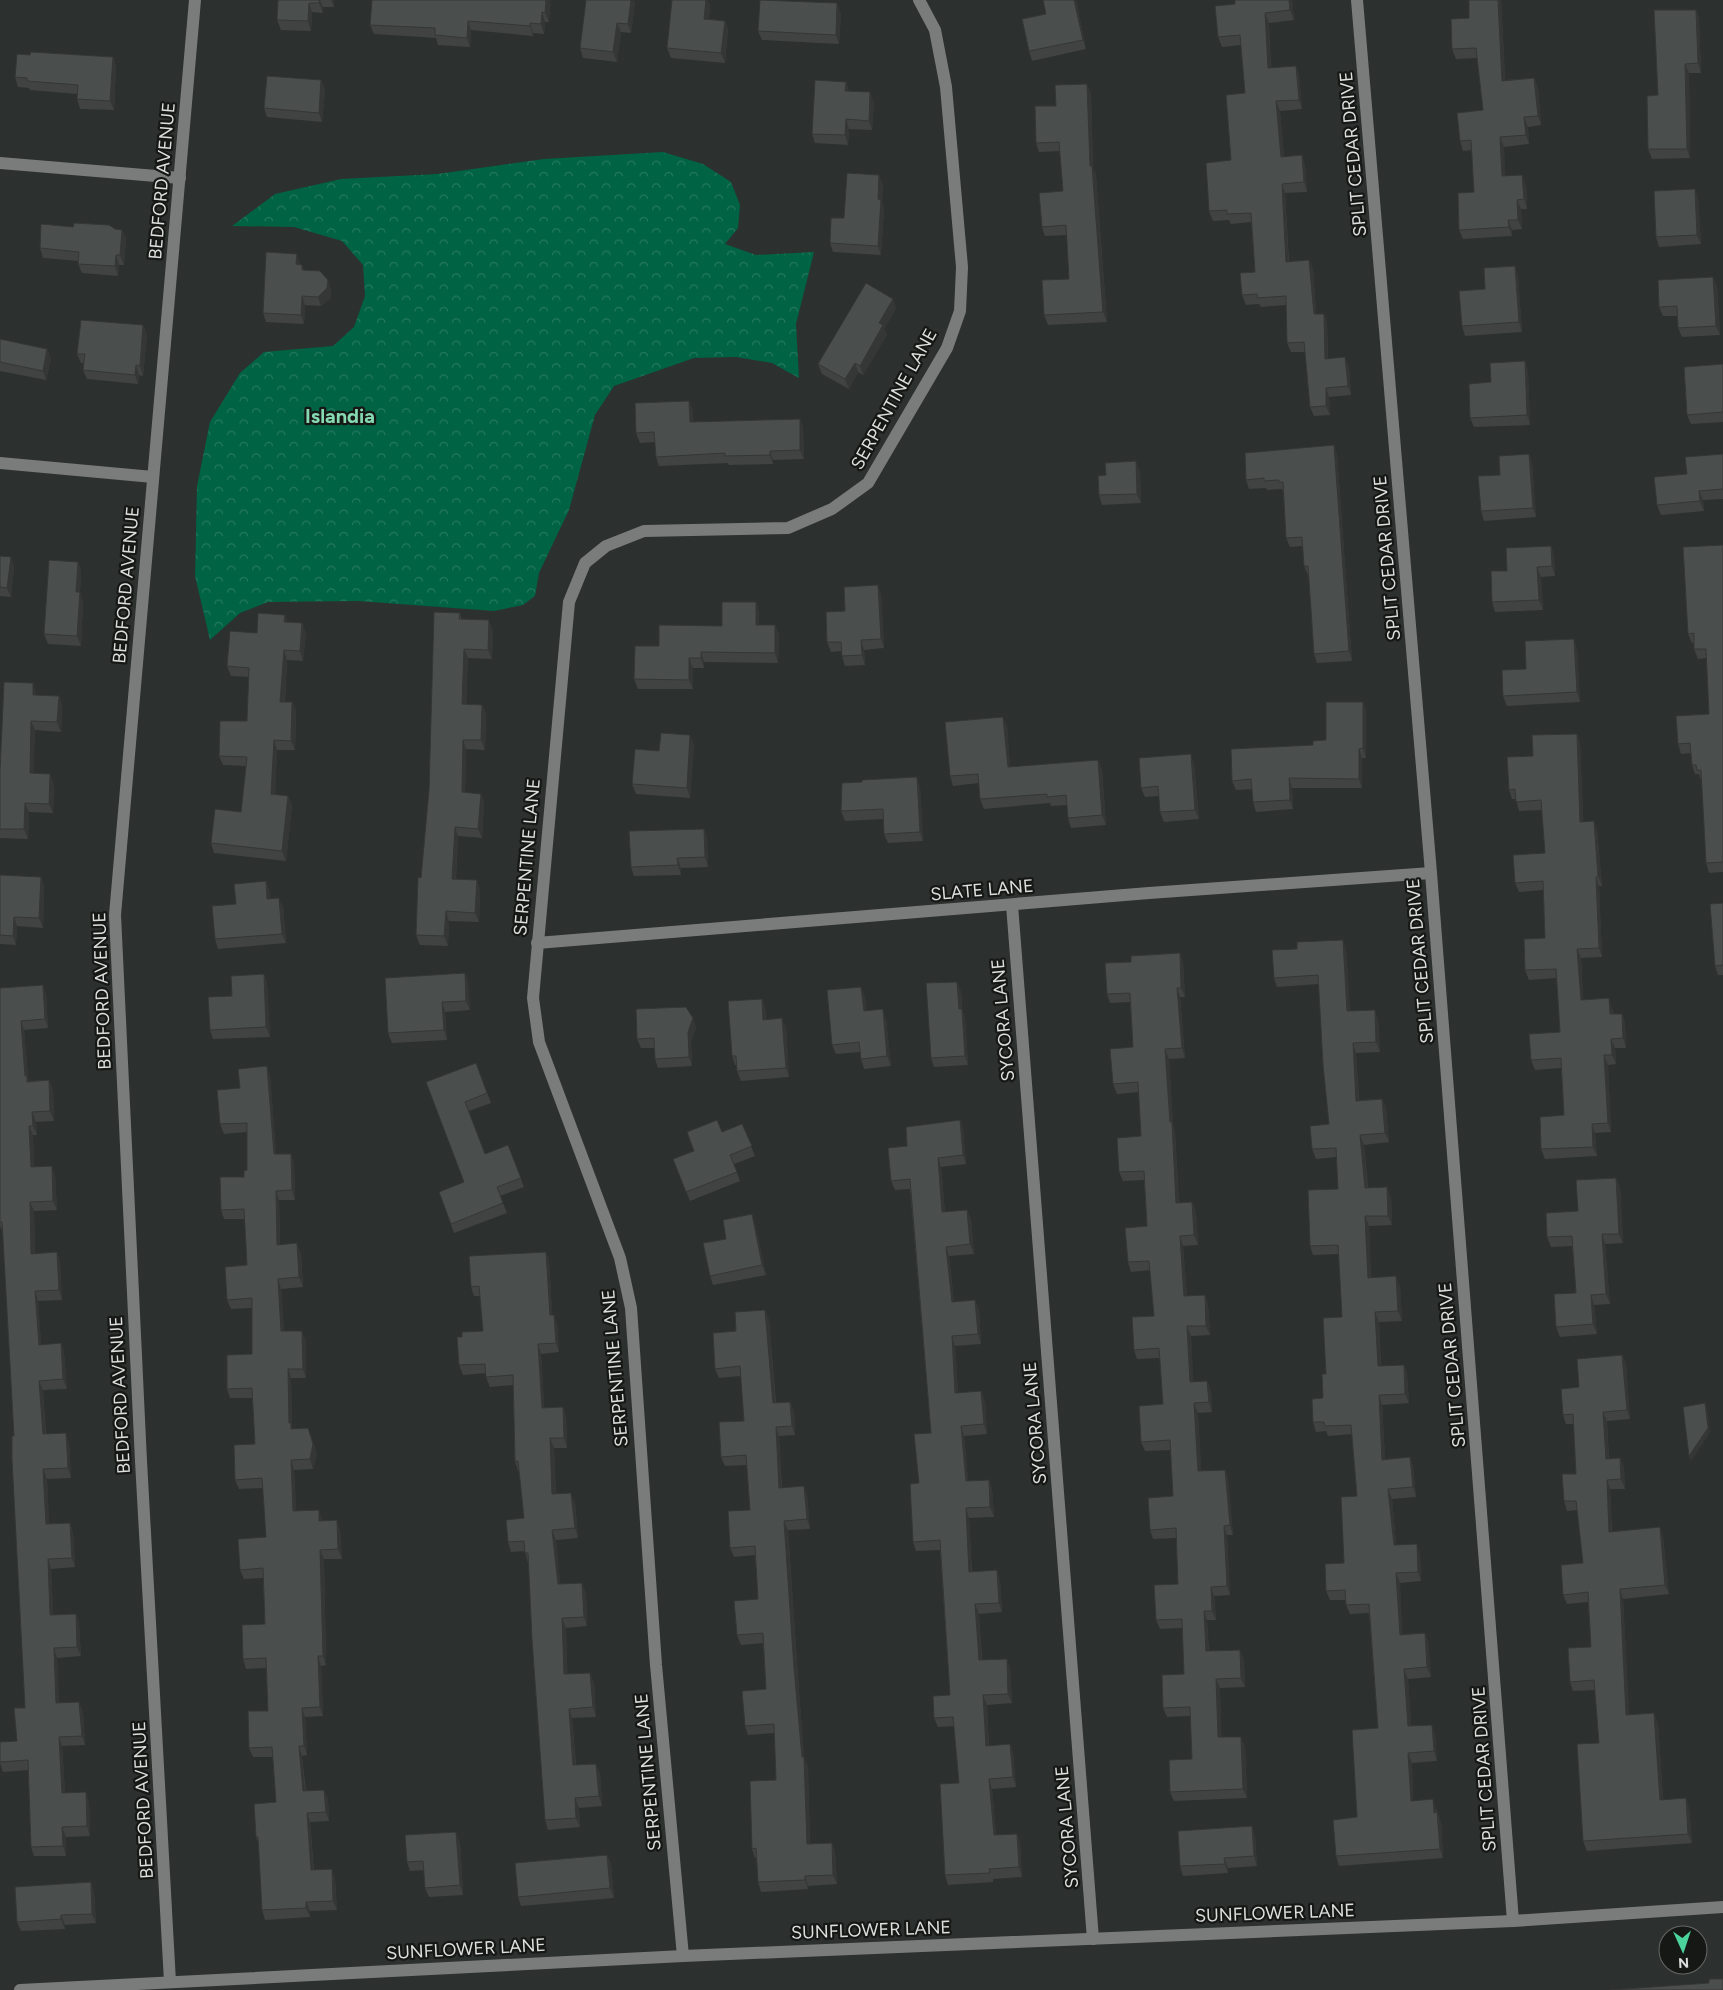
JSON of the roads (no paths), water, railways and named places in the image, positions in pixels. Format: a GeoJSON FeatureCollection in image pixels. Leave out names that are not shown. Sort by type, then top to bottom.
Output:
{"type":"FeatureCollection","features":[{"type":"Feature","properties":{"kind":"street","name":"BEDFORD AVENUE"},"geometry":{"type":"LineString","coordinates":[[170,1982],[141,1461],[115,915],[195,0]]}},
{"type":"Feature","properties":{"kind":"street","name":"SERPENTINE LANE"},"geometry":{"type":"LineString","coordinates":[[683,1956],[656,1665],[631,1308],[620,1258],[538,1042],[533,998],[569,602],[585,563],[606,546],[644,531],[788,528],[832,509],[868,484],[947,348],[960,311],[962,267],[946,87],[935,30],[919,0]]}},
{"type":"Feature","properties":{"kind":"street","name":"SPLIT CEDAR DRIVE"},"geometry":{"type":"LineString","coordinates":[[1357,0],[1431,873],[1513,1921]]}},
{"type":"Feature","properties":{"kind":"street"},"geometry":{"type":"LineString","coordinates":[[0,163],[180,178]]}},
{"type":"Feature","properties":{"kind":"street"},"geometry":{"type":"LineString","coordinates":[[0,463],[153,477]]}},
{"type":"Feature","properties":{"kind":"street","name":"SLATE LANE"},"geometry":{"type":"LineString","coordinates":[[537,943],[1431,873]]}},
{"type":"Feature","properties":{"kind":"street","name":"SYCORA LANE"},"geometry":{"type":"LineString","coordinates":[[1012,905],[1093,1939]]}},
{"type":"Feature","properties":{"kind":"street","name":"SUNFLOWER LANE"},"geometry":{"type":"LineString","coordinates":[[20,1990],[683,1956],[1513,1921],[1723,1907]]}},
{"type":"Feature","properties":{"kind":"district","name":"Islandia"},"geometry":{"type":"Point","coordinates":[340,416]}}]}
